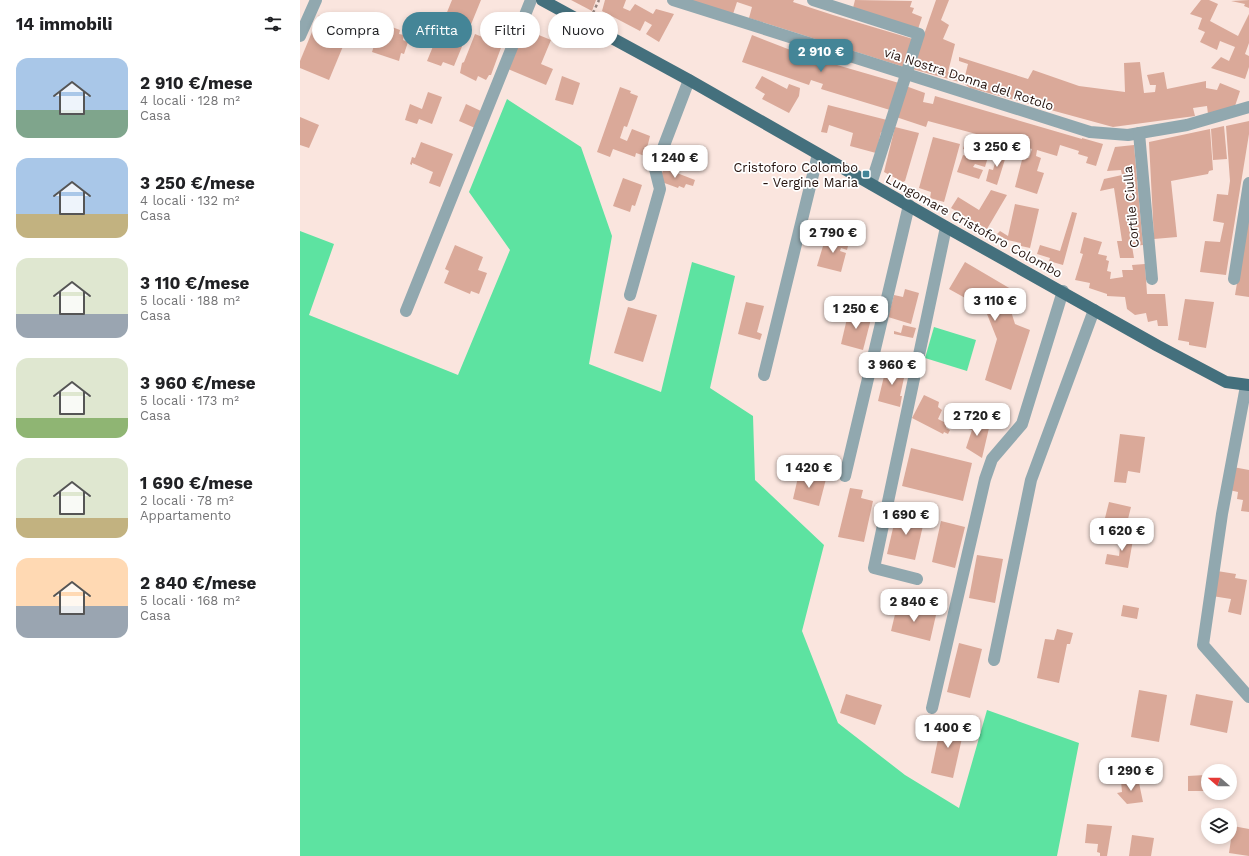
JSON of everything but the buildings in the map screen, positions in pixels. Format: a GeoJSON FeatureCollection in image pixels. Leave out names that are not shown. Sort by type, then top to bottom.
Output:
{"type":"FeatureCollection","features":[{"type":"Feature","properties":{"kind":"main road","name":"Lungomare Cristoforo Colombo"},"geometry":{"type":"LineString","coordinates":[[542,0],[689,80],[946,227],[1063,291],[1094,310],[1226,382],[1248,386]]}},
{"type":"Feature","properties":{"kind":"street"},"geometry":{"type":"LineString","coordinates":[[300,36],[316,0]]}},
{"type":"Feature","properties":{"kind":"street"},"geometry":{"type":"LineString","coordinates":[[406,311],[532,0]]}},
{"type":"Feature","properties":{"kind":"street","name":"via Nostra Donna del Rotolo"},"geometry":{"type":"LineString","coordinates":[[673,0],[908,73],[1090,132],[1128,135],[1187,125],[1243,109]]}},
{"type":"Feature","properties":{"kind":"street"},"geometry":{"type":"LineString","coordinates":[[812,0],[919,34],[908,73],[871,184]]}},
{"type":"Feature","properties":{"kind":"street"},"geometry":{"type":"LineString","coordinates":[[630,295],[660,189],[655,170],[689,80]]}},
{"type":"Feature","properties":{"kind":"street","name":"Cortile Ciulla"},"geometry":{"type":"LineString","coordinates":[[1139,133],[1152,279]]}},
{"type":"Feature","properties":{"kind":"street"},"geometry":{"type":"LineString","coordinates":[[764,375],[818,154]]}},
{"type":"Feature","properties":{"kind":"street"},"geometry":{"type":"LineString","coordinates":[[1234,279],[1249,183]]}},
{"type":"Feature","properties":{"kind":"street"},"geometry":{"type":"LineString","coordinates":[[845,476],[909,206]]}},
{"type":"Feature","properties":{"kind":"street"},"geometry":{"type":"LineString","coordinates":[[917,580],[874,568],[946,227]]}},
{"type":"Feature","properties":{"kind":"street"},"geometry":{"type":"LineString","coordinates":[[932,708],[985,479],[992,459],[1022,424],[1063,291]]}},
{"type":"Feature","properties":{"kind":"street"},"geometry":{"type":"LineString","coordinates":[[994,660],[1031,480],[1094,310]]}},
{"type":"Feature","properties":{"kind":"street"},"geometry":{"type":"LineString","coordinates":[[1248,386],[1222,514],[1203,645],[1249,697]]}},
{"type":"Feature","properties":{"kind":"green space"},"geometry":{"type":"Polygon","coordinates":[[[507,99],[581,147],[612,236],[589,364],[661,392],[692,262],[735,276],[710,388],[753,416],[755,480],[824,545],[802,631],[838,723],[905,775],[959,808],[987,710],[1079,743],[1057,856],[300,856],[300,231],[334,244],[309,315],[458,375],[510,250],[469,192],[507,99]]]}},
{"type":"Feature","properties":{"kind":"green space"},"geometry":{"type":"Polygon","coordinates":[[[934,327],[976,340],[967,371],[925,358],[934,327]]]}},
{"type":"Feature","properties":{"kind":"place","name":"Cristoforo Colombo - Vergine Maria"},"geometry":{"type":"Point","coordinates":[866,174]}}]}
